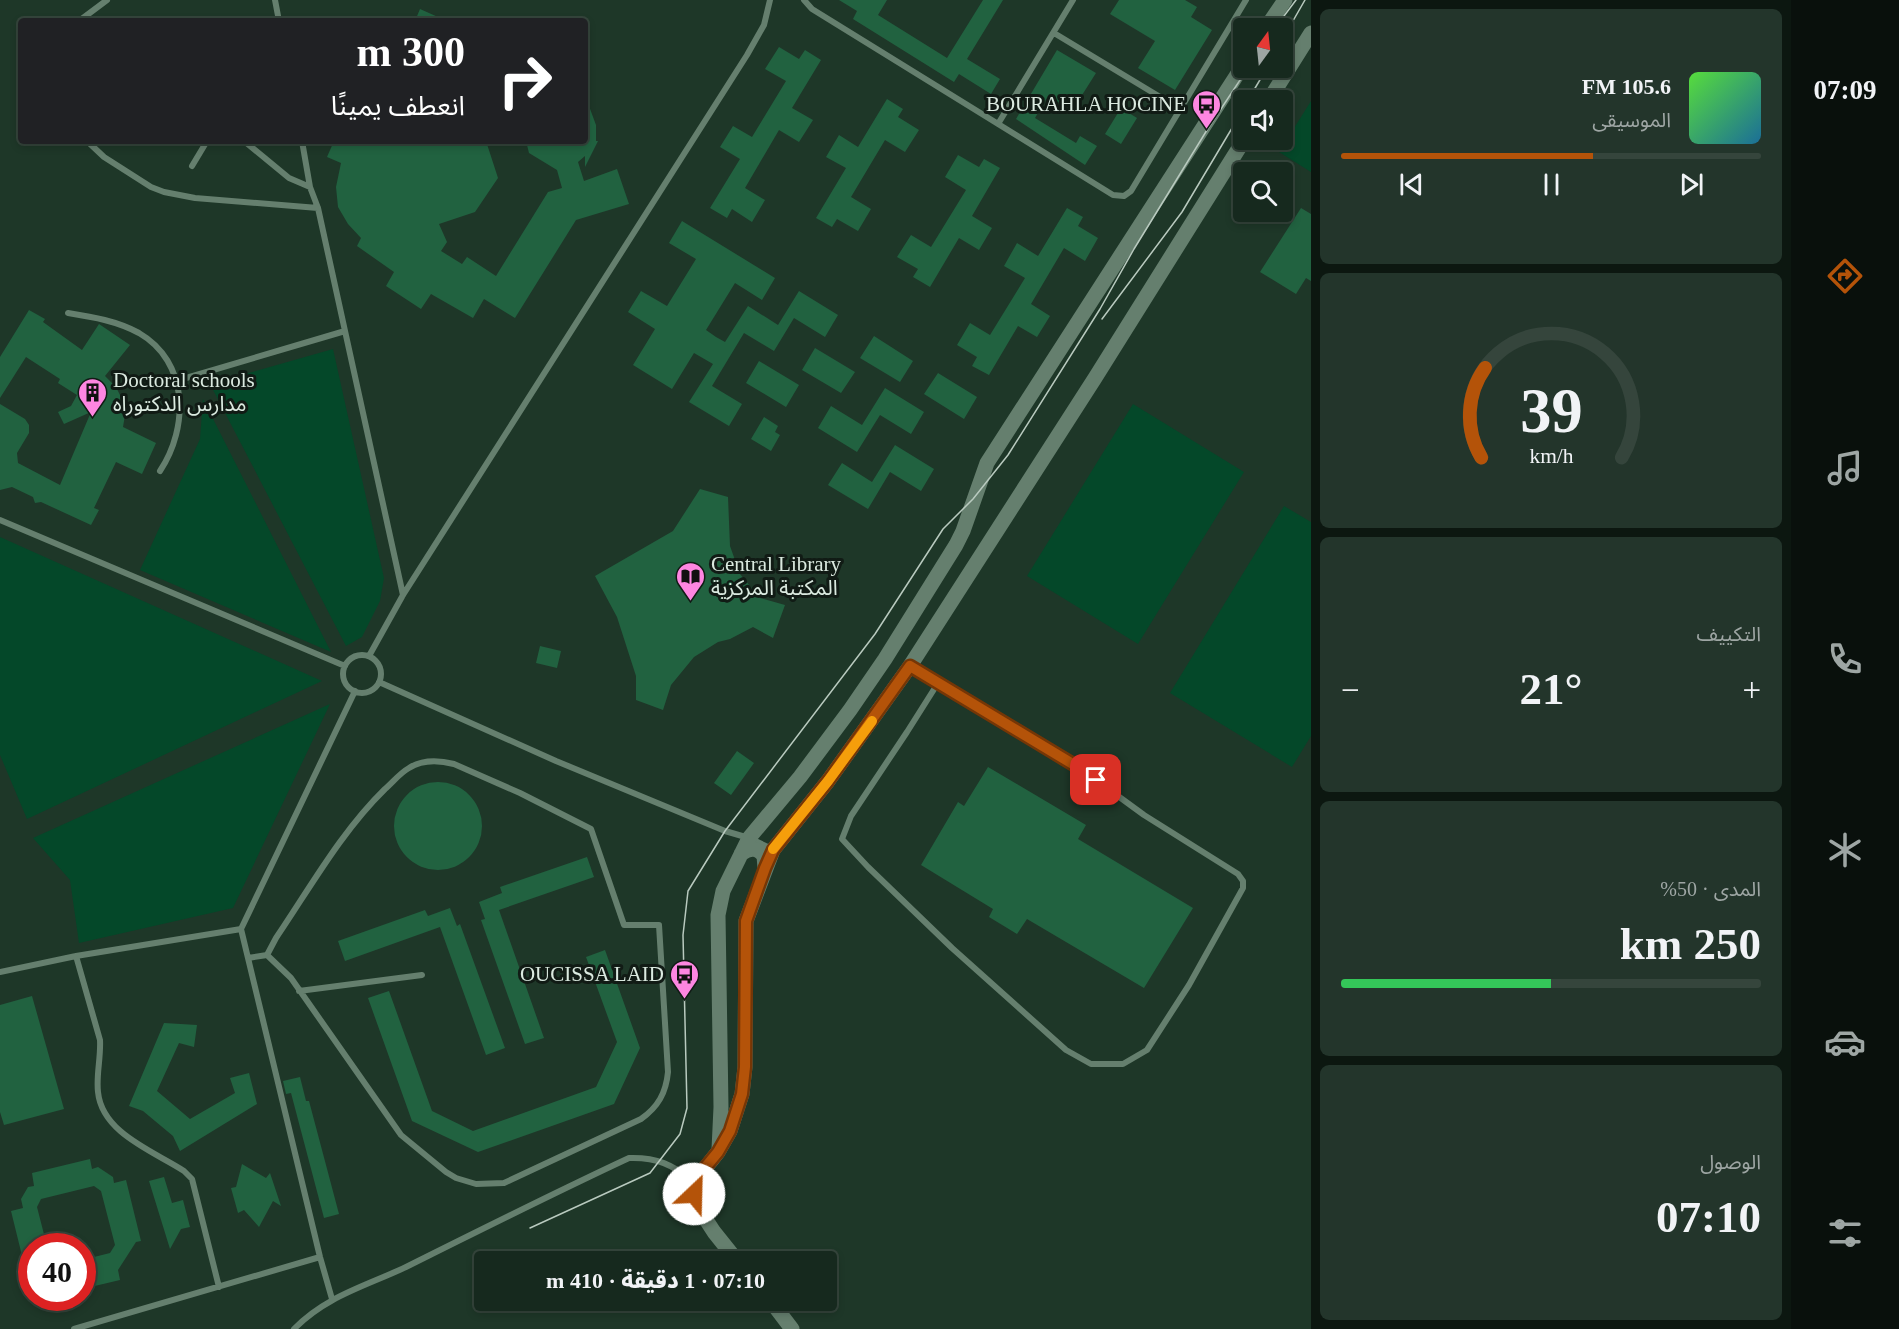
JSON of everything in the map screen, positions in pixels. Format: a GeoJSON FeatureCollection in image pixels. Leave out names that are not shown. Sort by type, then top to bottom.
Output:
{"type":"FeatureCollection","features":[{"type":"Feature","properties":{"kind":"street"},"geometry":{"type":"LineString","coordinates":[[1273,18],[1285,0]]}},
{"type":"Feature","properties":{"kind":"street"},"geometry":{"type":"LineString","coordinates":[[1275,90],[1311,33]]}},
{"type":"Feature","properties":{"kind":"street"},"geometry":{"type":"LineString","coordinates":[[718,1152],[721,1107],[718,915],[723,891],[749,838],[800,777],[885,659],[963,531],[987,463],[1235,78]]}},
{"type":"Feature","properties":{"kind":"street"},"geometry":{"type":"LineString","coordinates":[[729,1251],[701,1212],[694,1194],[695,1180],[718,1152],[730,1131],[742,1094],[745,1067],[746,921],[773,850],[828,781],[910,666],[1238,150]]}},
{"type":"Feature","properties":{"kind":"street"},"geometry":{"type":"LineString","coordinates":[[741,854],[749,848],[756,849],[764,856],[765,868]]}},
{"type":"Feature","properties":{"kind":"street"},"geometry":{"type":"LineString","coordinates":[[778,1311],[792,1329]]}},
{"type":"Feature","properties":{"kind":"lane"},"geometry":{"type":"LineString","coordinates":[[83,18],[107,0]]}},
{"type":"Feature","properties":{"kind":"lane"},"geometry":{"type":"LineString","coordinates":[[275,0],[278,18]]}},
{"type":"Feature","properties":{"kind":"lane"},"geometry":{"type":"LineString","coordinates":[[369,656],[403,595],[747,55],[764,25],[770,0]]}},
{"type":"Feature","properties":{"kind":"lane"},"geometry":{"type":"LineString","coordinates":[[804,0],[812,9],[1113,195],[1120,196],[1131,191],[1246,0]]}},
{"type":"Feature","properties":{"kind":"lane"},"geometry":{"type":"LineString","coordinates":[[998,124],[1073,0]]}},
{"type":"Feature","properties":{"kind":"lane"},"geometry":{"type":"LineString","coordinates":[[1054,33],[1180,110]]}},
{"type":"Feature","properties":{"kind":"lane"},"geometry":{"type":"LineString","coordinates":[[90,144],[104,158],[151,187],[164,192],[195,198],[318,208]]}},
{"type":"Feature","properties":{"kind":"lane"},"geometry":{"type":"LineString","coordinates":[[192,166],[205,144]]}},
{"type":"Feature","properties":{"kind":"lane"},"geometry":{"type":"LineString","coordinates":[[248,144],[289,178],[310,187]]}},
{"type":"Feature","properties":{"kind":"lane"},"geometry":{"type":"LineString","coordinates":[[303,144],[310,187],[318,208],[403,595]]}},
{"type":"Feature","properties":{"kind":"lane"},"geometry":{"type":"LineString","coordinates":[[68,313],[100,318],[138,333],[165,357],[176,381],[180,421],[174,447],[160,471]]}},
{"type":"Feature","properties":{"kind":"lane"},"geometry":{"type":"LineString","coordinates":[[176,381],[345,331]]}},
{"type":"Feature","properties":{"kind":"lane"},"geometry":{"type":"LineString","coordinates":[[0,520],[345,666]]}},
{"type":"Feature","properties":{"kind":"lane"},"geometry":{"type":"LineString","coordinates":[[369,656],[375,660],[381,670],[379,682],[372,690],[355,691],[350,688],[344,678],[345,666],[352,658],[369,656]]}},
{"type":"Feature","properties":{"kind":"lane"},"geometry":{"type":"LineString","coordinates":[[910,666],[1081,769],[1144,815],[1238,874],[1243,880],[1243,888],[1189,985],[1147,1050],[1136,1058],[1123,1064],[1091,1064],[1066,1050],[952,948],[842,839],[851,816],[938,683]]}},
{"type":"Feature","properties":{"kind":"lane"},"geometry":{"type":"LineString","coordinates":[[379,682],[556,761],[725,831],[749,838],[773,850]]}},
{"type":"Feature","properties":{"kind":"lane"},"geometry":{"type":"LineString","coordinates":[[332,1299],[241,929],[355,691]]}},
{"type":"Feature","properties":{"kind":"lane"},"geometry":{"type":"LineString","coordinates":[[248,958],[267,956],[291,978],[401,1135],[446,1172],[466,1182],[485,1185],[504,1183],[641,1119],[657,1106],[665,1089],[668,1072],[659,925],[624,926],[591,830],[520,793],[454,764],[437,760],[410,767],[372,802],[340,843],[276,938],[267,956]]}},
{"type":"Feature","properties":{"kind":"lane"},"geometry":{"type":"LineString","coordinates":[[0,972],[241,929]]}},
{"type":"Feature","properties":{"kind":"lane"},"geometry":{"type":"LineString","coordinates":[[76,957],[100,1040],[97,1089],[101,1107],[117,1131],[184,1171],[192,1179],[219,1287]]}},
{"type":"Feature","properties":{"kind":"lane"},"geometry":{"type":"LineString","coordinates":[[299,991],[422,975]]}},
{"type":"Feature","properties":{"kind":"lane"},"geometry":{"type":"LineString","coordinates":[[294,1329],[312,1312],[332,1299],[382,1278],[629,1158],[644,1157],[660,1161],[695,1180]]}},
{"type":"Feature","properties":{"kind":"lane"},"geometry":{"type":"LineString","coordinates":[[74,1329],[320,1257]]}},
{"type":"Feature","properties":{"kind":"green space"},"geometry":{"type":"Polygon","coordinates":[[[1311,101],[1311,172],[1279,152],[1280,150],[1293,150],[1293,130],[1311,101]]]}},
{"type":"Feature","properties":{"kind":"green space"},"geometry":{"type":"Polygon","coordinates":[[[333,349],[384,578],[380,601],[362,637],[346,646],[210,384],[333,349]]]}},
{"type":"Feature","properties":{"kind":"green space"},"geometry":{"type":"Polygon","coordinates":[[[203,399],[331,652],[140,570],[200,439],[203,399]]]}},
{"type":"Feature","properties":{"kind":"green space"},"geometry":{"type":"Polygon","coordinates":[[[1133,404],[1244,472],[1138,644],[1027,576],[1133,404]]]}},
{"type":"Feature","properties":{"kind":"green space"},"geometry":{"type":"Polygon","coordinates":[[[1284,506],[1311,522],[1311,736],[1292,767],[1170,693],[1284,506]]]}},
{"type":"Feature","properties":{"kind":"green space"},"geometry":{"type":"Polygon","coordinates":[[[0,537],[322,681],[27,819],[0,755],[0,537]]]}},
{"type":"Feature","properties":{"kind":"green space"},"geometry":{"type":"Polygon","coordinates":[[[330,704],[233,908],[79,943],[70,880],[33,838],[330,704]]]}},
{"type":"Feature","properties":{"kind":"building"},"geometry":{"type":"Polygon","coordinates":[[[839,0],[887,0],[878,15],[947,58],[983,0],[1003,0],[967,59],[1000,79],[991,94],[959,74],[954,82],[853,19],[857,11],[839,0]]]}},
{"type":"Feature","properties":{"kind":"building"},"geometry":{"type":"Polygon","coordinates":[[[1119,0],[1185,0],[1197,7],[1191,17],[1212,30],[1175,90],[1138,68],[1155,41],[1110,14],[1119,0]]]}},
{"type":"Feature","properties":{"kind":"building"},"geometry":{"type":"Polygon","coordinates":[[[420,9],[440,18],[416,18],[420,9]]]}},
{"type":"Feature","properties":{"kind":"building"},"geometry":{"type":"Polygon","coordinates":[[[779,47],[799,59],[805,50],[821,60],[792,108],[813,120],[799,142],[779,130],[745,188],[765,200],[752,222],[732,209],[727,218],[710,208],[740,159],[720,147],[733,126],[752,137],[786,81],[765,69],[779,47]]]}},
{"type":"Feature","properties":{"kind":"building"},"geometry":{"type":"Polygon","coordinates":[[[1057,50],[1096,73],[1077,103],[1068,97],[1063,105],[1048,96],[1035,118],[1076,143],[1080,136],[1097,146],[1085,165],[1016,119],[1057,50]]]}},
{"type":"Feature","properties":{"kind":"building"},"geometry":{"type":"Polygon","coordinates":[[[887,99],[903,109],[898,117],[919,130],[905,152],[885,140],[851,197],[871,209],[858,231],[837,219],[832,227],[816,218],[846,168],[826,157],[839,135],[858,147],[887,99]]]}},
{"type":"Feature","properties":{"kind":"building"},"geometry":{"type":"Polygon","coordinates":[[[588,103],[596,125],[596,141],[598,141],[585,167],[585,156],[578,162],[584,181],[617,169],[629,204],[576,220],[515,318],[484,299],[473,318],[431,294],[421,309],[386,286],[394,272],[357,246],[361,238],[348,224],[338,207],[336,187],[341,163],[327,157],[333,144],[487,144],[498,178],[475,212],[439,224],[447,242],[441,251],[462,264],[467,257],[496,276],[548,192],[562,188],[557,170],[529,153],[527,144],[588,144],[588,103]]]}},
{"type":"Feature","properties":{"kind":"building"},"geometry":{"type":"Polygon","coordinates":[[[1121,108],[1137,118],[1121,144],[1105,134],[1121,108]]]}},
{"type":"Feature","properties":{"kind":"building"},"geometry":{"type":"Polygon","coordinates":[[[958,155],[979,167],[984,159],[1000,168],[972,216],[992,228],[979,250],[959,238],[930,287],[913,277],[918,269],[897,257],[911,235],[931,247],[966,190],[945,177],[958,155]]]}},
{"type":"Feature","properties":{"kind":"building"},"geometry":{"type":"Polygon","coordinates":[[[1067,208],[1083,217],[1078,226],[1098,238],[1085,261],[1064,248],[1031,304],[1050,316],[1037,337],[1018,326],[989,375],[972,366],[977,357],[957,345],[970,323],[990,335],[1025,278],[1004,266],[1017,243],[1038,256],[1067,208]]]}},
{"type":"Feature","properties":{"kind":"building"},"geometry":{"type":"Polygon","coordinates":[[[1301,208],[1311,214],[1311,281],[1306,278],[1296,294],[1260,272],[1301,208]]]}},
{"type":"Feature","properties":{"kind":"building"},"geometry":{"type":"Polygon","coordinates":[[[682,221],[775,278],[762,300],[735,283],[706,330],[716,337],[725,342],[748,306],[778,325],[799,291],[838,315],[825,337],[794,318],[774,351],[744,333],[712,386],[742,404],[729,426],[689,402],[713,364],[694,353],[672,389],[633,365],[655,329],[628,312],[641,291],[667,306],[696,259],[669,243],[682,221]]]}},
{"type":"Feature","properties":{"kind":"building","name":"Doctoral schools مدارس الدكتوراه"},"geometry":{"type":"Polygon","coordinates":[[[29,310],[45,319],[43,322],[82,350],[99,324],[130,345],[105,376],[116,387],[122,399],[125,415],[123,427],[156,443],[142,474],[116,462],[94,508],[99,510],[91,525],[41,502],[35,503],[33,497],[12,487],[0,490],[0,404],[25,419],[29,425],[29,433],[17,453],[18,463],[60,485],[91,412],[64,424],[58,412],[71,406],[77,395],[58,383],[60,379],[26,357],[0,398],[0,357],[29,310]]]}},
{"type":"Feature","properties":{"kind":"building"},"geometry":{"type":"Polygon","coordinates":[[[874,336],[913,361],[900,382],[860,358],[874,336]]]}},
{"type":"Feature","properties":{"kind":"building"},"geometry":{"type":"Polygon","coordinates":[[[815,348],[855,372],[841,393],[802,370],[815,348]]]}},
{"type":"Feature","properties":{"kind":"building"},"geometry":{"type":"Polygon","coordinates":[[[759,361],[799,385],[786,407],[746,383],[759,361]]]}},
{"type":"Feature","properties":{"kind":"building"},"geometry":{"type":"Polygon","coordinates":[[[938,373],[977,397],[964,419],[924,394],[938,373]]]}},
{"type":"Feature","properties":{"kind":"building"},"geometry":{"type":"Polygon","coordinates":[[[885,388],[924,412],[911,434],[880,415],[857,452],[818,428],[831,406],[862,425],[885,388]]]}},
{"type":"Feature","properties":{"kind":"building"},"geometry":{"type":"Polygon","coordinates":[[[764,417],[778,426],[775,432],[780,435],[771,451],[751,439],[764,417]]]}},
{"type":"Feature","properties":{"kind":"building"},"geometry":{"type":"Polygon","coordinates":[[[895,445],[934,469],[921,491],[890,472],[868,509],[828,485],[842,463],[872,482],[895,445]]]}},
{"type":"Feature","properties":{"kind":"building","name":"Central Library المكتبة المركزية"},"geometry":{"type":"Polygon","coordinates":[[[700,489],[728,497],[730,546],[740,574],[760,598],[785,605],[773,638],[753,627],[730,639],[718,642],[694,657],[671,685],[663,710],[636,700],[636,676],[617,617],[595,576],[673,531],[700,489]]]}},
{"type":"Feature","properties":{"kind":"building"},"geometry":{"type":"Polygon","coordinates":[[[540,646],[561,651],[557,668],[536,663],[540,646]]]}},
{"type":"Feature","properties":{"kind":"building"},"geometry":{"type":"Polygon","coordinates":[[[737,751],[754,763],[731,795],[714,783],[737,751]]]}},
{"type":"Feature","properties":{"kind":"building"},"geometry":{"type":"Polygon","coordinates":[[[988,767],[1086,825],[1078,839],[1193,908],[1144,988],[1027,919],[1017,934],[989,917],[993,909],[921,865],[958,802],[964,806],[988,767]]]}},
{"type":"Feature","properties":{"kind":"building"},"geometry":{"type":"Polygon","coordinates":[[[438,782],[455,786],[469,795],[478,809],[482,826],[478,843],[469,857],[455,866],[438,870],[421,866],[407,857],[398,843],[394,826],[398,809],[407,795],[421,786],[438,782]]]}},
{"type":"Feature","properties":{"kind":"building"},"geometry":{"type":"Polygon","coordinates":[[[587,857],[594,877],[499,910],[544,1038],[525,1044],[481,920],[485,919],[479,902],[502,893],[500,887],[587,857]]]}},
{"type":"Feature","properties":{"kind":"building"},"geometry":{"type":"Polygon","coordinates":[[[450,908],[457,926],[460,924],[505,1048],[486,1055],[440,927],[345,961],[338,941],[425,910],[428,916],[450,908]]]}},
{"type":"Feature","properties":{"kind":"building"},"geometry":{"type":"Polygon","coordinates":[[[605,950],[640,1048],[614,1104],[478,1152],[412,1121],[368,998],[389,991],[432,1111],[473,1131],[596,1087],[617,1042],[586,957],[605,950]]]}},
{"type":"Feature","properties":{"kind":"building"},"geometry":{"type":"Polygon","coordinates":[[[32,996],[64,1109],[4,1125],[0,1112],[0,1005],[32,996]]]}},
{"type":"Feature","properties":{"kind":"building"},"geometry":{"type":"Polygon","coordinates":[[[164,1023],[197,1025],[194,1047],[179,1043],[157,1091],[190,1119],[235,1093],[230,1078],[249,1073],[257,1104],[180,1151],[173,1136],[143,1111],[129,1106],[164,1023]]]}},
{"type":"Feature","properties":{"kind":"building"},"geometry":{"type":"Polygon","coordinates":[[[300,1077],[306,1101],[309,1101],[339,1214],[324,1218],[291,1093],[286,1094],[283,1081],[300,1077]]]}},
{"type":"Feature","properties":{"kind":"building"},"geometry":{"type":"Polygon","coordinates":[[[90,1159],[92,1169],[98,1167],[113,1177],[114,1183],[126,1180],[141,1241],[136,1242],[118,1270],[120,1280],[96,1286],[96,1256],[110,1253],[115,1245],[101,1191],[94,1186],[41,1199],[37,1207],[44,1233],[18,1233],[18,1239],[11,1211],[23,1208],[21,1199],[28,1187],[34,1186],[32,1173],[90,1159]]]}},
{"type":"Feature","properties":{"kind":"building"},"geometry":{"type":"Polygon","coordinates":[[[242,1164],[266,1178],[270,1173],[281,1206],[273,1201],[259,1227],[244,1210],[238,1213],[231,1188],[236,1187],[242,1164]]]}},
{"type":"Feature","properties":{"kind":"building"},"geometry":{"type":"Polygon","coordinates":[[[164,1177],[172,1203],[183,1200],[190,1227],[181,1229],[170,1249],[149,1181],[164,1177]]]}},
{"type":"Feature","properties":{"kind":"tram line"},"geometry":{"type":"LineString","coordinates":[[1282,18],[1296,0]]}},
{"type":"Feature","properties":{"kind":"tram line"},"geometry":{"type":"LineString","coordinates":[[1293,21],[1305,0]]}},
{"type":"Feature","properties":{"kind":"tram line"},"geometry":{"type":"LineString","coordinates":[[530,1228],[650,1173],[680,1134],[687,1108],[683,935],[688,891],[725,831],[875,634],[943,529],[973,499],[1008,455],[1100,309],[1207,130],[1241,78]]}},
{"type":"Feature","properties":{"kind":"tram line"},"geometry":{"type":"LineString","coordinates":[[1254,90],[1261,78]]}},
{"type":"Feature","properties":{"kind":"tram line"},"geometry":{"type":"LineString","coordinates":[[1102,319],[1182,212],[1233,126]]}},
{"type":"Feature","properties":{"kind":"slow traffic"},"geometry":{"type":"LineString","coordinates":[[773,849],[828,781],[872,721]]}},
{"type":"Feature","properties":{"kind":"place","name":"BOURAHLA HOCINE"},"geometry":{"type":"Point","coordinates":[1207,130]}},
{"type":"Feature","properties":{"kind":"place","name":"Doctoral schools مدارس الدكتوراه"},"geometry":{"type":"Point","coordinates":[92,418]}},
{"type":"Feature","properties":{"kind":"place","name":"Central Library المكتبة المركزية"},"geometry":{"type":"Point","coordinates":[690,602]}},
{"type":"Feature","properties":{"kind":"place","name":"OUCISSA LAID"},"geometry":{"type":"Point","coordinates":[685,1000]}},
{"type":"Feature","properties":{"kind":"route"},"geometry":{"type":"LineString","coordinates":[[694,1194],[695,1180],[718,1152],[730,1131],[742,1094],[745,1067],[746,921],[765,868],[773,850],[828,781],[910,666],[1096,780]]}}]}
